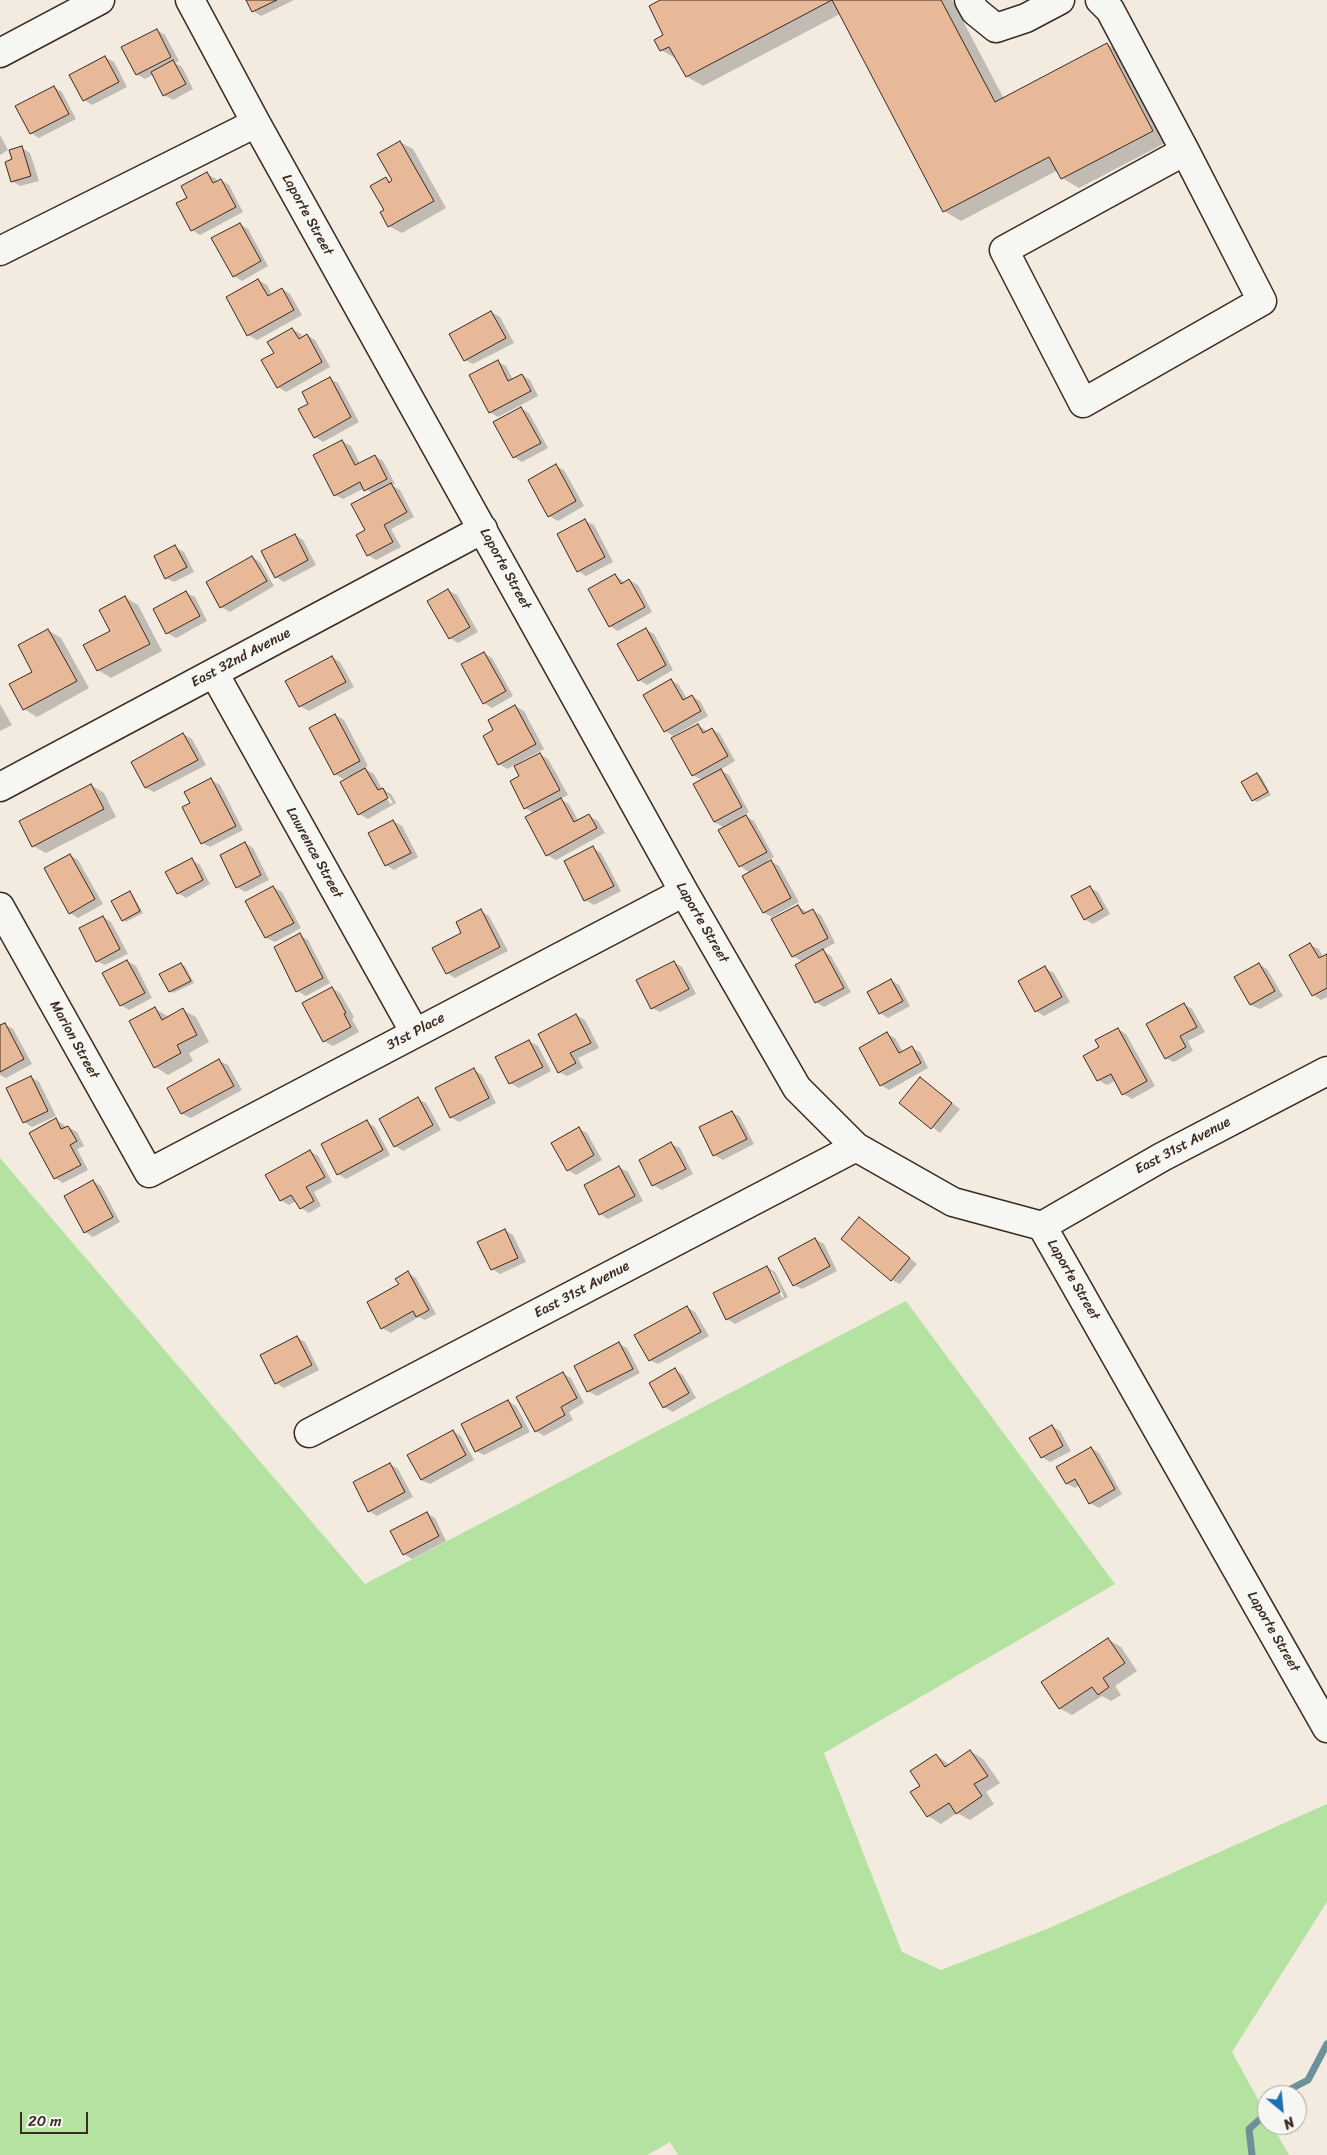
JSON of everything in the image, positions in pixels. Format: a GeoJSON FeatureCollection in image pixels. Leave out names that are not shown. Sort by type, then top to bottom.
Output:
{"type":"FeatureCollection","features":[{"type":"Feature","properties":{"kind":"street"},"geometry":{"type":"LineString","coordinates":[[0,53],[100,0]]}},
{"type":"Feature","properties":{"kind":"street","name":"Laporte Street"},"geometry":{"type":"LineString","coordinates":[[190,0],[256,123],[684,892],[797,1088],[856,1147],[953,1202],[1042,1226],[1327,1728]]}},
{"type":"Feature","properties":{"kind":"street"},"geometry":{"type":"LineString","coordinates":[[969,0],[975,11],[996,28],[1026,18],[1060,0]]}},
{"type":"Feature","properties":{"kind":"street"},"geometry":{"type":"LineString","coordinates":[[1100,0],[1110,10],[1184,151],[1262,301],[1083,403],[1004,250],[1184,151]]}},
{"type":"Feature","properties":{"kind":"street"},"geometry":{"type":"LineString","coordinates":[[0,251],[256,123]]}},
{"type":"Feature","properties":{"kind":"street","name":"East 32nd Avenue"},"geometry":{"type":"LineString","coordinates":[[0,786],[483,529]]}},
{"type":"Feature","properties":{"kind":"street","name":"Lawrence Street"},"geometry":{"type":"LineString","coordinates":[[214,673],[415,1033]]}},
{"type":"Feature","properties":{"kind":"street","name":"31st Place"},"geometry":{"type":"LineString","coordinates":[[149,1173],[684,892]]}},
{"type":"Feature","properties":{"kind":"street","name":"Marion Street"},"geometry":{"type":"LineString","coordinates":[[0,907],[149,1173]]}},
{"type":"Feature","properties":{"kind":"street","name":"East 31st Avenue"},"geometry":{"type":"LineString","coordinates":[[1042,1226],[1162,1157],[1327,1071]]}},
{"type":"Feature","properties":{"kind":"street","name":"East 31st Avenue"},"geometry":{"type":"LineString","coordinates":[[309,1433],[856,1147]]}},
{"type":"Feature","properties":{"kind":"green space"},"geometry":{"type":"Polygon","coordinates":[[[0,1158],[365,1584],[906,1301],[1115,1584],[824,1753],[902,1952],[941,1970],[1047,1929],[1327,1804],[1327,1902],[1232,2052],[1257,2098],[1257,2135],[1278,2135],[1289,2155],[678,2155],[670,2142],[647,2155],[0,2155],[0,1158]]]}},
{"type":"Feature","properties":{"kind":"building"},"geometry":{"type":"Polygon","coordinates":[[[246,0],[277,0],[252,12],[246,0]]]}},
{"type":"Feature","properties":{"kind":"building"},"geometry":{"type":"Polygon","coordinates":[[[660,0],[832,0],[686,77],[669,47],[660,51],[654,40],[663,35],[649,6],[660,0]]]}},
{"type":"Feature","properties":{"kind":"building"},"geometry":{"type":"Polygon","coordinates":[[[832,0],[941,0],[995,102],[1107,43],[1153,131],[1061,179],[1049,157],[943,212],[832,0]]]}},
{"type":"Feature","properties":{"kind":"building"},"geometry":{"type":"Polygon","coordinates":[[[157,29],[171,57],[136,75],[121,47],[157,29]]]}},
{"type":"Feature","properties":{"kind":"building"},"geometry":{"type":"Polygon","coordinates":[[[105,56],[119,82],[83,101],[69,75],[105,56]]]}},
{"type":"Feature","properties":{"kind":"building"},"geometry":{"type":"Polygon","coordinates":[[[173,60],[186,84],[163,96],[151,72],[173,60]]]}},
{"type":"Feature","properties":{"kind":"building"},"geometry":{"type":"Polygon","coordinates":[[[54,86],[69,114],[30,134],[15,106],[54,86]]]}},
{"type":"Feature","properties":{"kind":"building"},"geometry":{"type":"Polygon","coordinates":[[[400,141],[434,201],[388,227],[380,212],[384,210],[370,186],[386,177],[389,183],[392,180],[377,154],[400,141]]]}},
{"type":"Feature","properties":{"kind":"building"},"geometry":{"type":"Polygon","coordinates":[[[22,146],[31,176],[11,182],[5,162],[12,159],[9,150],[22,146]]]}},
{"type":"Feature","properties":{"kind":"building"},"geometry":{"type":"Polygon","coordinates":[[[207,172],[213,183],[221,179],[236,207],[191,231],[176,203],[187,198],[181,186],[207,172]]]}},
{"type":"Feature","properties":{"kind":"building"},"geometry":{"type":"Polygon","coordinates":[[[240,223],[261,261],[233,277],[211,238],[240,223]]]}},
{"type":"Feature","properties":{"kind":"building"},"geometry":{"type":"Polygon","coordinates":[[[258,279],[268,296],[282,288],[294,310],[247,336],[226,297],[258,279]]]}},
{"type":"Feature","properties":{"kind":"building"},"geometry":{"type":"Polygon","coordinates":[[[491,311],[506,338],[464,361],[449,334],[491,311]]]}},
{"type":"Feature","properties":{"kind":"building"},"geometry":{"type":"Polygon","coordinates":[[[292,328],[299,339],[307,334],[322,362],[277,388],[261,360],[274,353],[267,342],[292,328]]]}},
{"type":"Feature","properties":{"kind":"building"},"geometry":{"type":"Polygon","coordinates":[[[498,360],[508,381],[522,374],[531,391],[489,413],[469,375],[498,360]]]}},
{"type":"Feature","properties":{"kind":"building"},"geometry":{"type":"Polygon","coordinates":[[[330,377],[351,417],[314,438],[298,409],[308,404],[302,392],[330,377]]]}},
{"type":"Feature","properties":{"kind":"building"},"geometry":{"type":"Polygon","coordinates":[[[521,407],[541,443],[513,458],[493,422],[521,407]]]}},
{"type":"Feature","properties":{"kind":"building"},"geometry":{"type":"Polygon","coordinates":[[[342,440],[355,465],[375,455],[387,479],[364,491],[360,482],[334,496],[313,455],[342,440]]]}},
{"type":"Feature","properties":{"kind":"building"},"geometry":{"type":"Polygon","coordinates":[[[556,464],[576,501],[548,517],[528,480],[556,464]]]}},
{"type":"Feature","properties":{"kind":"building"},"geometry":{"type":"Polygon","coordinates":[[[391,483],[407,512],[384,525],[393,542],[367,556],[356,535],[365,530],[351,504],[391,483]]]}},
{"type":"Feature","properties":{"kind":"building"},"geometry":{"type":"Polygon","coordinates":[[[585,519],[605,557],[577,572],[557,534],[585,519]]]}},
{"type":"Feature","properties":{"kind":"building"},"geometry":{"type":"Polygon","coordinates":[[[295,534],[308,560],[275,578],[261,551],[295,534]]]}},
{"type":"Feature","properties":{"kind":"building"},"geometry":{"type":"Polygon","coordinates":[[[175,545],[187,567],[165,579],[154,556],[175,545]]]}},
{"type":"Feature","properties":{"kind":"building"},"geometry":{"type":"Polygon","coordinates":[[[252,556],[267,581],[220,608],[206,582],[252,556]]]}},
{"type":"Feature","properties":{"kind":"building"},"geometry":{"type":"Polygon","coordinates":[[[615,574],[621,584],[629,579],[645,607],[609,627],[588,589],[615,574]]]}},
{"type":"Feature","properties":{"kind":"building"},"geometry":{"type":"Polygon","coordinates":[[[448,589],[470,627],[449,639],[427,601],[448,589]]]}},
{"type":"Feature","properties":{"kind":"building"},"geometry":{"type":"Polygon","coordinates":[[[186,591],[200,616],[166,634],[153,609],[186,591]]]}},
{"type":"Feature","properties":{"kind":"building"},"geometry":{"type":"Polygon","coordinates":[[[125,596],[150,644],[97,671],[83,645],[110,631],[99,610],[125,596]]]}},
{"type":"Feature","properties":{"kind":"building"},"geometry":{"type":"Polygon","coordinates":[[[646,628],[666,665],[638,681],[617,644],[646,628]]]}},
{"type":"Feature","properties":{"kind":"building"},"geometry":{"type":"Polygon","coordinates":[[[48,629],[77,681],[23,710],[9,684],[32,672],[18,645],[48,629]]]}},
{"type":"Feature","properties":{"kind":"building"},"geometry":{"type":"Polygon","coordinates":[[[484,652],[506,691],[483,704],[461,664],[484,652]]]}},
{"type":"Feature","properties":{"kind":"building"},"geometry":{"type":"Polygon","coordinates":[[[332,656],[346,682],[299,707],[285,681],[332,656]]]}},
{"type":"Feature","properties":{"kind":"building"},"geometry":{"type":"Polygon","coordinates":[[[671,679],[683,700],[692,695],[701,711],[664,732],[643,695],[671,679]]]}},
{"type":"Feature","properties":{"kind":"building"},"geometry":{"type":"Polygon","coordinates":[[[515,705],[536,744],[498,765],[483,736],[493,730],[488,720],[515,705]]]}},
{"type":"Feature","properties":{"kind":"building"},"geometry":{"type":"Polygon","coordinates":[[[335,714],[360,761],[334,775],[309,728],[335,714]]]}},
{"type":"Feature","properties":{"kind":"building"},"geometry":{"type":"Polygon","coordinates":[[[698,724],[703,733],[712,728],[728,756],[692,776],[671,738],[698,724]]]}},
{"type":"Feature","properties":{"kind":"building"},"geometry":{"type":"Polygon","coordinates":[[[183,733],[198,760],[145,788],[131,762],[183,733]]]}},
{"type":"Feature","properties":{"kind":"building"},"geometry":{"type":"Polygon","coordinates":[[[540,753],[560,790],[524,809],[510,781],[519,776],[514,766],[540,753]]]}},
{"type":"Feature","properties":{"kind":"building"},"geometry":{"type":"Polygon","coordinates":[[[365,768],[378,790],[383,788],[388,798],[358,815],[340,782],[365,768]]]}},
{"type":"Feature","properties":{"kind":"building"},"geometry":{"type":"Polygon","coordinates":[[[721,769],[742,807],[714,822],[693,784],[721,769]]]}},
{"type":"Feature","properties":{"kind":"building"},"geometry":{"type":"Polygon","coordinates":[[[1257,773],[1268,792],[1252,801],[1241,782],[1257,773]]]}},
{"type":"Feature","properties":{"kind":"building"},"geometry":{"type":"Polygon","coordinates":[[[211,778],[236,826],[201,844],[182,807],[190,803],[184,792],[211,778]]]}},
{"type":"Feature","properties":{"kind":"building"},"geometry":{"type":"Polygon","coordinates":[[[91,784],[104,809],[32,847],[19,821],[91,784]]]}},
{"type":"Feature","properties":{"kind":"building"},"geometry":{"type":"Polygon","coordinates":[[[561,798],[574,822],[589,814],[597,828],[546,856],[525,817],[561,798]]]}},
{"type":"Feature","properties":{"kind":"building"},"geometry":{"type":"Polygon","coordinates":[[[746,815],[767,852],[739,867],[718,830],[746,815]]]}},
{"type":"Feature","properties":{"kind":"building"},"geometry":{"type":"Polygon","coordinates":[[[393,820],[411,853],[385,866],[368,833],[393,820]]]}},
{"type":"Feature","properties":{"kind":"building"},"geometry":{"type":"Polygon","coordinates":[[[245,842],[261,875],[236,888],[220,855],[245,842]]]}},
{"type":"Feature","properties":{"kind":"building"},"geometry":{"type":"Polygon","coordinates":[[[593,846],[614,886],[584,901],[564,861],[593,846]]]}},
{"type":"Feature","properties":{"kind":"building"},"geometry":{"type":"Polygon","coordinates":[[[70,854],[95,899],[69,914],[44,868],[70,854]]]}},
{"type":"Feature","properties":{"kind":"building"},"geometry":{"type":"Polygon","coordinates":[[[192,858],[203,880],[177,894],[165,872],[192,858]]]}},
{"type":"Feature","properties":{"kind":"building"},"geometry":{"type":"Polygon","coordinates":[[[771,860],[791,898],[763,913],[742,876],[771,860]]]}},
{"type":"Feature","properties":{"kind":"building"},"geometry":{"type":"Polygon","coordinates":[[[273,886],[294,923],[265,938],[245,901],[273,886]]]}},
{"type":"Feature","properties":{"kind":"building"},"geometry":{"type":"Polygon","coordinates":[[[1090,886],[1103,909],[1084,920],[1071,896],[1090,886]]]}},
{"type":"Feature","properties":{"kind":"building"},"geometry":{"type":"Polygon","coordinates":[[[130,891],[140,911],[122,921],[111,901],[130,891]]]}},
{"type":"Feature","properties":{"kind":"building"},"geometry":{"type":"Polygon","coordinates":[[[798,905],[803,914],[813,909],[828,938],[792,957],[771,919],[798,905]]]}},
{"type":"Feature","properties":{"kind":"building"},"geometry":{"type":"Polygon","coordinates":[[[481,909],[500,947],[446,974],[432,948],[461,933],[456,922],[481,909]]]}},
{"type":"Feature","properties":{"kind":"building"},"geometry":{"type":"Polygon","coordinates":[[[103,916],[120,949],[96,962],[79,928],[103,916]]]}},
{"type":"Feature","properties":{"kind":"building"},"geometry":{"type":"Polygon","coordinates":[[[300,933],[323,978],[296,992],[274,947],[300,933]]]}},
{"type":"Feature","properties":{"kind":"building"},"geometry":{"type":"Polygon","coordinates":[[[1310,943],[1319,958],[1327,954],[1327,988],[1312,996],[1289,955],[1310,943]]]}},
{"type":"Feature","properties":{"kind":"building"},"geometry":{"type":"Polygon","coordinates":[[[823,949],[844,988],[815,1003],[795,965],[823,949]]]}},
{"type":"Feature","properties":{"kind":"building"},"geometry":{"type":"Polygon","coordinates":[[[127,960],[145,993],[120,1006],[102,973],[127,960]]]}},
{"type":"Feature","properties":{"kind":"building"},"geometry":{"type":"Polygon","coordinates":[[[674,961],[689,989],[651,1009],[636,980],[674,961]]]}},
{"type":"Feature","properties":{"kind":"building"},"geometry":{"type":"Polygon","coordinates":[[[181,963],[191,981],[169,992],[159,974],[181,963]]]}},
{"type":"Feature","properties":{"kind":"building"},"geometry":{"type":"Polygon","coordinates":[[[1259,963],[1275,991],[1250,1005],[1234,977],[1259,963]]]}},
{"type":"Feature","properties":{"kind":"building"},"geometry":{"type":"Polygon","coordinates":[[[1045,966],[1062,997],[1035,1012],[1018,981],[1045,966]]]}},
{"type":"Feature","properties":{"kind":"building"},"geometry":{"type":"Polygon","coordinates":[[[891,979],[903,1001],[879,1014],[867,992],[891,979]]]}},
{"type":"Feature","properties":{"kind":"building"},"geometry":{"type":"Polygon","coordinates":[[[332,987],[351,1027],[323,1042],[302,1003],[332,987]]]}},
{"type":"Feature","properties":{"kind":"building"},"geometry":{"type":"Polygon","coordinates":[[[1184,1003],[1197,1027],[1180,1036],[1186,1047],[1165,1059],[1146,1024],[1184,1003]]]}},
{"type":"Feature","properties":{"kind":"building"},"geometry":{"type":"Polygon","coordinates":[[[155,1007],[162,1020],[183,1008],[197,1035],[177,1045],[181,1053],[154,1068],[129,1021],[155,1007]]]}},
{"type":"Feature","properties":{"kind":"building"},"geometry":{"type":"Polygon","coordinates":[[[576,1014],[591,1043],[570,1053],[576,1063],[558,1073],[538,1034],[576,1014]]]}},
{"type":"Feature","properties":{"kind":"building"},"geometry":{"type":"Polygon","coordinates":[[[5,1023],[24,1059],[0,1072],[0,1025],[5,1023]]]}},
{"type":"Feature","properties":{"kind":"building"},"geometry":{"type":"Polygon","coordinates":[[[1118,1028],[1147,1081],[1122,1095],[1111,1074],[1097,1081],[1083,1056],[1099,1047],[1095,1040],[1118,1028]]]}},
{"type":"Feature","properties":{"kind":"building"},"geometry":{"type":"Polygon","coordinates":[[[887,1032],[899,1053],[912,1046],[921,1063],[880,1086],[859,1048],[887,1032]]]}},
{"type":"Feature","properties":{"kind":"building"},"geometry":{"type":"Polygon","coordinates":[[[529,1040],[543,1067],[509,1084],[495,1057],[529,1040]]]}},
{"type":"Feature","properties":{"kind":"building"},"geometry":{"type":"Polygon","coordinates":[[[219,1059],[234,1086],[181,1114],[167,1088],[219,1059]]]}},
{"type":"Feature","properties":{"kind":"building"},"geometry":{"type":"Polygon","coordinates":[[[474,1068],[489,1098],[450,1118],[435,1088],[474,1068]]]}},
{"type":"Feature","properties":{"kind":"building"},"geometry":{"type":"Polygon","coordinates":[[[31,1076],[48,1111],[23,1123],[6,1088],[31,1076]]]}},
{"type":"Feature","properties":{"kind":"building"},"geometry":{"type":"Polygon","coordinates":[[[920,1077],[952,1103],[931,1129],[899,1103],[920,1077]]]}},
{"type":"Feature","properties":{"kind":"building"},"geometry":{"type":"Polygon","coordinates":[[[418,1097],[433,1125],[394,1147],[379,1119],[418,1097]]]}},
{"type":"Feature","properties":{"kind":"building"},"geometry":{"type":"Polygon","coordinates":[[[732,1111],[747,1139],[713,1156],[699,1127],[732,1111]]]}},
{"type":"Feature","properties":{"kind":"building"},"geometry":{"type":"Polygon","coordinates":[[[56,1118],[61,1129],[68,1126],[77,1141],[70,1145],[81,1165],[54,1179],[29,1133],[56,1118]]]}},
{"type":"Feature","properties":{"kind":"building"},"geometry":{"type":"Polygon","coordinates":[[[367,1120],[383,1150],[337,1175],[321,1144],[367,1120]]]}},
{"type":"Feature","properties":{"kind":"building"},"geometry":{"type":"Polygon","coordinates":[[[579,1127],[594,1155],[567,1171],[551,1143],[579,1127]]]}},
{"type":"Feature","properties":{"kind":"building"},"geometry":{"type":"Polygon","coordinates":[[[671,1142],[686,1169],[652,1186],[639,1160],[671,1142]]]}},
{"type":"Feature","properties":{"kind":"building"},"geometry":{"type":"Polygon","coordinates":[[[310,1150],[325,1177],[306,1187],[314,1201],[300,1209],[291,1195],[280,1201],[265,1175],[310,1150]]]}},
{"type":"Feature","properties":{"kind":"building"},"geometry":{"type":"Polygon","coordinates":[[[619,1166],[635,1196],[599,1215],[584,1185],[619,1166]]]}},
{"type":"Feature","properties":{"kind":"building"},"geometry":{"type":"Polygon","coordinates":[[[93,1180],[113,1217],[84,1233],[64,1196],[93,1180]]]}},
{"type":"Feature","properties":{"kind":"building"},"geometry":{"type":"Polygon","coordinates":[[[859,1217],[910,1258],[891,1281],[841,1239],[859,1217]]]}},
{"type":"Feature","properties":{"kind":"building"},"geometry":{"type":"Polygon","coordinates":[[[505,1229],[518,1258],[491,1270],[477,1242],[505,1229]]]}},
{"type":"Feature","properties":{"kind":"building"},"geometry":{"type":"Polygon","coordinates":[[[815,1238],[830,1266],[793,1286],[778,1258],[815,1238]]]}},
{"type":"Feature","properties":{"kind":"building"},"geometry":{"type":"Polygon","coordinates":[[[767,1266],[780,1292],[726,1320],[713,1293],[767,1266]]]}},
{"type":"Feature","properties":{"kind":"building"},"geometry":{"type":"Polygon","coordinates":[[[408,1271],[429,1310],[416,1317],[413,1311],[381,1329],[367,1302],[399,1284],[395,1279],[408,1271]]]}},
{"type":"Feature","properties":{"kind":"building"},"geometry":{"type":"Polygon","coordinates":[[[687,1306],[701,1332],[649,1361],[634,1335],[687,1306]]]}},
{"type":"Feature","properties":{"kind":"building"},"geometry":{"type":"Polygon","coordinates":[[[297,1336],[312,1365],[275,1384],[260,1355],[297,1336]]]}},
{"type":"Feature","properties":{"kind":"building"},"geometry":{"type":"Polygon","coordinates":[[[619,1342],[633,1369],[587,1392],[574,1366],[619,1342]]]}},
{"type":"Feature","properties":{"kind":"building"},"geometry":{"type":"Polygon","coordinates":[[[675,1368],[689,1393],[663,1408],[649,1383],[675,1368]]]}},
{"type":"Feature","properties":{"kind":"building"},"geometry":{"type":"Polygon","coordinates":[[[563,1372],[577,1398],[561,1407],[565,1415],[535,1432],[516,1397],[563,1372]]]}},
{"type":"Feature","properties":{"kind":"building"},"geometry":{"type":"Polygon","coordinates":[[[508,1400],[522,1427],[475,1452],[461,1424],[508,1400]]]}},
{"type":"Feature","properties":{"kind":"building"},"geometry":{"type":"Polygon","coordinates":[[[1052,1425],[1063,1446],[1041,1458],[1029,1438],[1052,1425]]]}},
{"type":"Feature","properties":{"kind":"building"},"geometry":{"type":"Polygon","coordinates":[[[453,1430],[466,1455],[421,1480],[407,1455],[453,1430]]]}},
{"type":"Feature","properties":{"kind":"building"},"geometry":{"type":"Polygon","coordinates":[[[1091,1447],[1115,1489],[1089,1504],[1075,1479],[1066,1484],[1056,1467],[1091,1447]]]}},
{"type":"Feature","properties":{"kind":"building"},"geometry":{"type":"Polygon","coordinates":[[[390,1463],[405,1492],[368,1512],[353,1482],[390,1463]]]}},
{"type":"Feature","properties":{"kind":"building"},"geometry":{"type":"Polygon","coordinates":[[[427,1512],[439,1536],[403,1555],[390,1531],[427,1512]]]}},
{"type":"Feature","properties":{"kind":"building"},"geometry":{"type":"Polygon","coordinates":[[[1108,1638],[1125,1663],[1103,1678],[1109,1687],[1098,1695],[1092,1687],[1059,1709],[1041,1682],[1108,1638]]]}},
{"type":"Feature","properties":{"kind":"building"},"geometry":{"type":"Polygon","coordinates":[[[970,1750],[988,1776],[974,1784],[982,1796],[956,1814],[949,1803],[927,1817],[910,1792],[920,1786],[910,1771],[936,1754],[945,1767],[970,1750]]]}},
{"type":"Feature","properties":{"kind":"waterway"},"geometry":{"type":"LineString","coordinates":[[1298,2085],[1308,2080],[1327,2044]]}},
{"type":"Feature","properties":{"kind":"waterway"},"geometry":{"type":"LineString","coordinates":[[1252,2155],[1249,2129],[1257,2122]]}}]}
